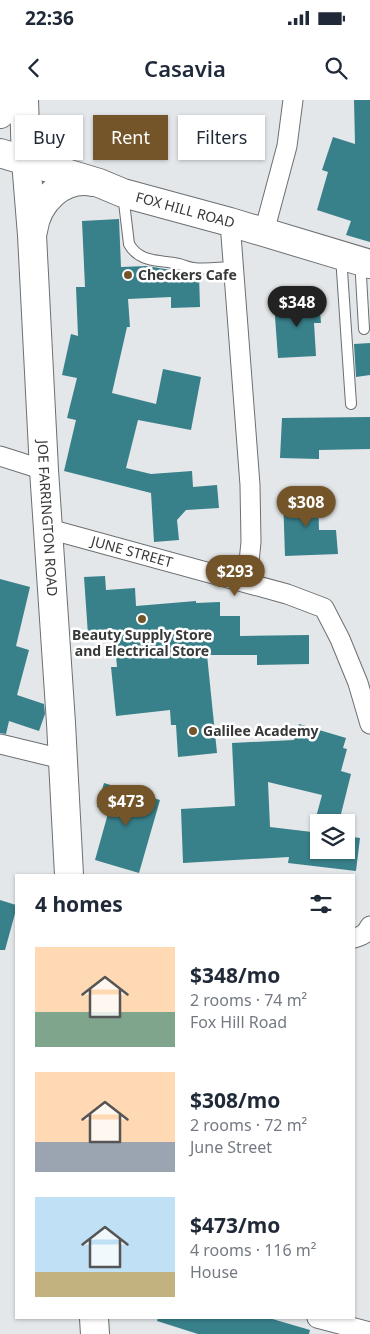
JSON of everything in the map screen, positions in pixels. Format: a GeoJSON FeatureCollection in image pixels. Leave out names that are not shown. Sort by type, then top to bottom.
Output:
{"type":"FeatureCollection","features":[{"type":"Feature","properties":{"kind":"main road"},"geometry":{"type":"LineString","coordinates":[[0,114],[11,100]]}},
{"type":"Feature","properties":{"kind":"main road","name":"JOE FARRINGTON ROAD"},"geometry":{"type":"LineString","coordinates":[[24,100],[26,161],[32,235],[44,470],[69,874]]}},
{"type":"Feature","properties":{"kind":"main road","name":"FOX HILL ROAD"},"geometry":{"type":"LineString","coordinates":[[0,153],[358,261]]}},
{"type":"Feature","properties":{"kind":"main road"},"geometry":{"type":"LineString","coordinates":[[32,235],[34,221],[40,208],[59,188],[86,180],[111,188]]}},
{"type":"Feature","properties":{"kind":"main road"},"geometry":{"type":"LineString","coordinates":[[94,1319],[95,1334]]}},
{"type":"Feature","properties":{"kind":"street"},"geometry":{"type":"LineString","coordinates":[[264,232],[287,146],[293,100]]}},
{"type":"Feature","properties":{"kind":"street"},"geometry":{"type":"LineString","coordinates":[[230,222],[250,485],[251,542],[247,582]]}},
{"type":"Feature","properties":{"kind":"street"},"geometry":{"type":"LineString","coordinates":[[0,456],[44,470]]}},
{"type":"Feature","properties":{"kind":"street","name":"JUNE STREET"},"geometry":{"type":"LineString","coordinates":[[49,529],[247,582],[324,608],[340,638],[358,683],[370,724]]}},
{"type":"Feature","properties":{"kind":"street"},"geometry":{"type":"LineString","coordinates":[[0,744],[62,759]]}},
{"type":"Feature","properties":{"kind":"street"},"geometry":{"type":"LineString","coordinates":[[355,938],[367,932],[370,926]]}},
{"type":"Feature","properties":{"kind":"street"},"geometry":{"type":"LineString","coordinates":[[321,1319],[370,1332]]}},
{"type":"Feature","properties":{"kind":"lane"},"geometry":{"type":"LineString","coordinates":[[111,188],[129,244],[132,250],[140,256],[148,260],[177,263],[194,268],[233,267]]}},
{"type":"Feature","properties":{"kind":"lane"},"geometry":{"type":"LineString","coordinates":[[358,261],[361,276],[364,329]]}},
{"type":"Feature","properties":{"kind":"lane"},"geometry":{"type":"LineString","coordinates":[[351,404],[358,261]]}},
{"type":"Feature","properties":{"kind":"building"},"geometry":{"type":"Polygon","coordinates":[[[354,100],[370,100],[370,242],[346,235],[351,221],[317,210],[328,172],[322,170],[333,137],[355,144],[354,100]]]}},
{"type":"Feature","properties":{"kind":"building"},"geometry":{"type":"Polygon","coordinates":[[[119,219],[121,267],[147,266],[171,270],[171,275],[199,275],[200,307],[171,308],[171,297],[128,299],[130,327],[127,327],[112,393],[156,404],[163,369],[201,377],[191,430],[138,420],[126,468],[151,474],[192,471],[193,487],[217,485],[219,508],[186,510],[177,520],[179,540],[154,542],[151,493],[64,471],[76,420],[67,418],[77,378],[62,375],[71,334],[78,336],[76,287],[85,287],[82,221],[119,219]]]}},
{"type":"Feature","properties":{"kind":"building"},"geometry":{"type":"Polygon","coordinates":[[[319,300],[321,323],[314,323],[316,356],[278,358],[274,303],[319,300]]]}},
{"type":"Feature","properties":{"kind":"building"},"geometry":{"type":"Polygon","coordinates":[[[370,343],[370,375],[356,377],[354,344],[370,343]]]}},
{"type":"Feature","properties":{"kind":"building"},"geometry":{"type":"Polygon","coordinates":[[[370,417],[370,449],[319,450],[319,459],[280,458],[282,418],[370,417]]]}},
{"type":"Feature","properties":{"kind":"building"},"geometry":{"type":"Polygon","coordinates":[[[318,495],[319,530],[336,530],[338,554],[285,556],[283,496],[318,495]]]}},
{"type":"Feature","properties":{"kind":"building"},"geometry":{"type":"Polygon","coordinates":[[[105,576],[106,590],[135,588],[136,606],[196,601],[196,603],[220,602],[220,616],[240,616],[240,636],[309,635],[309,664],[257,665],[257,655],[207,655],[217,753],[178,757],[176,725],[171,725],[170,710],[116,716],[111,667],[117,667],[114,633],[88,635],[84,577],[105,576]]]}},
{"type":"Feature","properties":{"kind":"building"},"geometry":{"type":"Polygon","coordinates":[[[0,579],[30,587],[16,646],[29,650],[17,695],[44,704],[45,714],[39,731],[9,721],[6,734],[0,733],[0,579]]]}},
{"type":"Feature","properties":{"kind":"building"},"geometry":{"type":"Polygon","coordinates":[[[299,724],[346,738],[343,748],[347,749],[341,771],[351,774],[341,814],[317,814],[322,795],[268,782],[270,827],[310,832],[310,859],[355,859],[355,837],[360,838],[356,871],[288,863],[289,857],[183,863],[181,809],[235,806],[232,743],[294,740],[299,724]]]}},
{"type":"Feature","properties":{"kind":"building"},"geometry":{"type":"Polygon","coordinates":[[[104,783],[160,800],[139,873],[95,860],[109,810],[97,807],[104,783]]]}},
{"type":"Feature","properties":{"kind":"building"},"geometry":{"type":"Polygon","coordinates":[[[0,900],[15,905],[15,914],[5,950],[0,950],[0,900]]]}},
{"type":"Feature","properties":{"kind":"building"},"geometry":{"type":"Polygon","coordinates":[[[158,1319],[272,1319],[310,1330],[309,1334],[198,1334],[157,1321],[158,1319]]]}},
{"type":"Feature","properties":{"kind":"place","name":"Checkers Cafe"},"geometry":{"type":"Point","coordinates":[128,275]}},
{"type":"Feature","properties":{"kind":"place","name":"Beauty Supply Store and Electrical Store"},"geometry":{"type":"Point","coordinates":[142,619]}},
{"type":"Feature","properties":{"kind":"place","name":"Galilee Academy"},"geometry":{"type":"Point","coordinates":[193,731]}}]}
